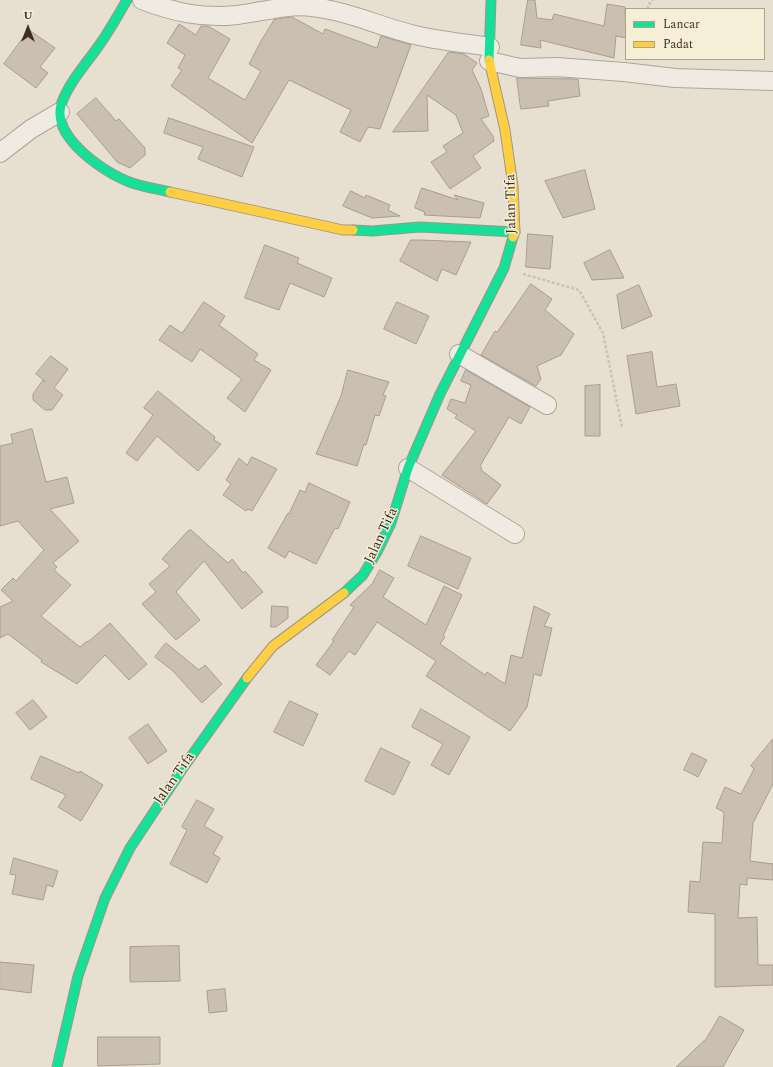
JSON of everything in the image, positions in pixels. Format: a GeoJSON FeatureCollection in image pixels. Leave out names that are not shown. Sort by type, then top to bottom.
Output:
{"type":"FeatureCollection","features":[{"type":"Feature","properties":{"kind":"street"},"geometry":{"type":"LineString","coordinates":[[127,0],[105,38],[79,73],[66,96],[60,112],[67,134],[86,156],[112,175],[132,183],[343,230],[372,231],[420,227],[515,232]]}},
{"type":"Feature","properties":{"kind":"street"},"geometry":{"type":"LineString","coordinates":[[142,0],[169,11],[200,16],[235,15],[289,8],[311,7],[333,11],[416,36],[490,54],[520,68],[557,67],[624,72],[675,78],[773,81]]}},
{"type":"Feature","properties":{"kind":"street","name":"Jalan Tifa"},"geometry":{"type":"LineString","coordinates":[[57,1067],[78,976],[105,898],[130,848],[185,764],[245,681],[274,646],[290,632],[344,593],[363,575],[377,552],[391,523],[408,468],[459,354],[504,268],[515,232],[510,160],[490,54],[491,0]]}},
{"type":"Feature","properties":{"kind":"street"},"geometry":{"type":"LineString","coordinates":[[0,153],[31,129],[60,112]]}},
{"type":"Feature","properties":{"kind":"street"},"geometry":{"type":"LineString","coordinates":[[459,354],[547,405]]}},
{"type":"Feature","properties":{"kind":"street"},"geometry":{"type":"LineString","coordinates":[[408,468],[516,534]]}},
{"type":"Feature","properties":{"kind":"path"},"geometry":{"type":"LineString","coordinates":[[648,8],[648,5],[653,0]]}},
{"type":"Feature","properties":{"kind":"path"},"geometry":{"type":"LineString","coordinates":[[504,268],[579,290],[603,333],[622,427]]}},
{"type":"Feature","properties":{"kind":"building"},"geometry":{"type":"Polygon","coordinates":[[[528,0],[535,0],[537,18],[552,20],[554,14],[604,26],[607,4],[625,7],[625,38],[616,36],[614,58],[540,40],[541,48],[521,45],[528,0]]]}},
{"type":"Feature","properties":{"kind":"building"},"geometry":{"type":"Polygon","coordinates":[[[292,17],[323,34],[325,29],[377,48],[381,36],[411,45],[380,129],[368,127],[360,142],[340,132],[351,110],[289,80],[252,143],[171,86],[182,70],[178,68],[185,55],[167,43],[179,24],[196,35],[201,26],[208,26],[230,39],[208,78],[245,100],[261,71],[249,64],[261,41],[274,20],[292,17]]]}},
{"type":"Feature","properties":{"kind":"building"},"geometry":{"type":"Polygon","coordinates":[[[29,30],[55,48],[40,67],[48,73],[36,88],[4,64],[29,30]]]}},
{"type":"Feature","properties":{"kind":"building"},"geometry":{"type":"Polygon","coordinates":[[[449,52],[464,54],[477,63],[472,70],[481,89],[489,116],[481,119],[493,136],[494,141],[473,156],[481,168],[450,189],[431,162],[447,152],[443,146],[463,133],[456,115],[427,95],[428,131],[393,132],[449,52]]]}},
{"type":"Feature","properties":{"kind":"building"},"geometry":{"type":"Polygon","coordinates":[[[517,78],[578,79],[580,96],[548,101],[549,106],[521,109],[517,78]]]}},
{"type":"Feature","properties":{"kind":"building"},"geometry":{"type":"Polygon","coordinates":[[[96,98],[116,121],[119,119],[145,148],[145,155],[130,168],[117,162],[77,114],[96,98]]]}},
{"type":"Feature","properties":{"kind":"building"},"geometry":{"type":"Polygon","coordinates":[[[169,118],[254,147],[242,177],[198,159],[203,147],[164,133],[169,118]]]}},
{"type":"Feature","properties":{"kind":"building"},"geometry":{"type":"Polygon","coordinates":[[[585,170],[595,209],[563,218],[545,181],[585,170]]]}},
{"type":"Feature","properties":{"kind":"building"},"geometry":{"type":"Polygon","coordinates":[[[422,188],[458,200],[454,195],[484,203],[480,218],[424,215],[425,212],[415,208],[422,188]]]}},
{"type":"Feature","properties":{"kind":"building"},"geometry":{"type":"Polygon","coordinates":[[[351,191],[365,198],[366,195],[390,205],[388,210],[400,216],[372,218],[343,206],[351,191]]]}},
{"type":"Feature","properties":{"kind":"building"},"geometry":{"type":"Polygon","coordinates":[[[528,234],[553,236],[550,269],[526,267],[528,234]]]}},
{"type":"Feature","properties":{"kind":"building"},"geometry":{"type":"Polygon","coordinates":[[[411,240],[471,242],[456,275],[442,269],[437,281],[400,261],[411,240]]]}},
{"type":"Feature","properties":{"kind":"building"},"geometry":{"type":"Polygon","coordinates":[[[265,245],[299,258],[297,263],[332,278],[324,297],[290,283],[279,310],[245,298],[265,245]]]}},
{"type":"Feature","properties":{"kind":"building"},"geometry":{"type":"Polygon","coordinates":[[[610,250],[624,278],[592,280],[584,263],[610,250]]]}},
{"type":"Feature","properties":{"kind":"building"},"geometry":{"type":"Polygon","coordinates":[[[531,284],[552,299],[545,310],[574,334],[561,355],[537,366],[541,379],[536,386],[481,355],[495,331],[497,332],[531,284]]]}},
{"type":"Feature","properties":{"kind":"building"},"geometry":{"type":"Polygon","coordinates":[[[639,285],[652,316],[622,329],[617,295],[639,285]]]}},
{"type":"Feature","properties":{"kind":"building"},"geometry":{"type":"Polygon","coordinates":[[[204,302],[225,316],[219,325],[258,354],[254,360],[271,370],[245,412],[227,398],[242,379],[200,349],[192,362],[159,340],[170,325],[182,333],[204,302]]]}},
{"type":"Feature","properties":{"kind":"building"},"geometry":{"type":"Polygon","coordinates":[[[397,302],[429,316],[416,344],[384,329],[397,302]]]}},
{"type":"Feature","properties":{"kind":"building"},"geometry":{"type":"Polygon","coordinates":[[[652,352],[657,387],[676,384],[680,406],[636,414],[627,356],[652,352]]]}},
{"type":"Feature","properties":{"kind":"building"},"geometry":{"type":"Polygon","coordinates":[[[51,356],[68,369],[54,388],[63,395],[52,410],[45,410],[33,400],[33,394],[43,380],[46,382],[36,374],[51,356]]]}},
{"type":"Feature","properties":{"kind":"building"},"geometry":{"type":"Polygon","coordinates":[[[348,370],[389,382],[383,395],[386,396],[379,416],[375,415],[366,445],[364,444],[357,466],[316,454],[341,396],[348,370]]]}},
{"type":"Feature","properties":{"kind":"building"},"geometry":{"type":"Polygon","coordinates":[[[466,370],[530,407],[521,424],[509,417],[480,466],[482,468],[481,470],[501,485],[487,504],[442,475],[476,431],[455,418],[457,415],[447,409],[451,399],[465,403],[471,385],[461,381],[466,370]]]}},
{"type":"Feature","properties":{"kind":"building"},"geometry":{"type":"Polygon","coordinates":[[[600,385],[600,436],[585,436],[585,386],[600,385]]]}},
{"type":"Feature","properties":{"kind":"building"},"geometry":{"type":"Polygon","coordinates":[[[158,391],[215,437],[214,440],[221,444],[198,471],[157,436],[137,461],[126,453],[153,415],[144,408],[158,391]]]}},
{"type":"Feature","properties":{"kind":"building"},"geometry":{"type":"Polygon","coordinates":[[[32,429],[46,482],[67,477],[74,503],[50,509],[79,541],[53,563],[57,567],[54,570],[71,585],[41,616],[80,647],[110,623],[147,664],[129,680],[105,655],[77,684],[41,662],[42,660],[8,634],[0,638],[0,607],[13,601],[1,590],[13,578],[16,581],[44,550],[18,521],[0,526],[0,446],[13,443],[11,435],[32,429]]]}},
{"type":"Feature","properties":{"kind":"building"},"geometry":{"type":"Polygon","coordinates":[[[252,457],[277,469],[252,511],[248,509],[246,511],[223,495],[231,484],[226,480],[239,458],[247,465],[252,457]]]}},
{"type":"Feature","properties":{"kind":"building"},"geometry":{"type":"Polygon","coordinates":[[[309,483],[350,502],[338,529],[335,528],[316,564],[289,551],[285,558],[268,548],[288,513],[289,514],[300,490],[305,492],[309,483]]]}},
{"type":"Feature","properties":{"kind":"building"},"geometry":{"type":"Polygon","coordinates":[[[191,530],[228,563],[232,559],[243,573],[245,571],[263,592],[242,609],[204,561],[176,592],[200,620],[176,640],[142,604],[156,592],[149,584],[170,566],[162,559],[188,531],[191,530]]]}},
{"type":"Feature","properties":{"kind":"building"},"geometry":{"type":"Polygon","coordinates":[[[421,536],[471,558],[458,589],[408,566],[421,536]]]}},
{"type":"Feature","properties":{"kind":"building"},"geometry":{"type":"Polygon","coordinates":[[[380,570],[394,578],[383,597],[426,625],[444,586],[462,595],[443,636],[445,637],[440,644],[485,675],[487,672],[505,684],[511,655],[522,658],[534,606],[550,614],[544,626],[552,628],[541,676],[534,674],[527,707],[510,731],[426,676],[436,661],[377,622],[355,655],[349,651],[330,675],[316,665],[334,641],[332,640],[354,607],[350,605],[372,584],[380,570]]]}},
{"type":"Feature","properties":{"kind":"building"},"geometry":{"type":"Polygon","coordinates":[[[272,606],[288,607],[288,618],[276,627],[271,627],[272,606]]]}},
{"type":"Feature","properties":{"kind":"building"},"geometry":{"type":"Polygon","coordinates":[[[166,643],[199,670],[205,665],[222,684],[202,703],[173,671],[155,657],[166,643]]]}},
{"type":"Feature","properties":{"kind":"building"},"geometry":{"type":"Polygon","coordinates":[[[33,700],[47,717],[30,730],[16,713],[33,700]]]}},
{"type":"Feature","properties":{"kind":"building"},"geometry":{"type":"Polygon","coordinates":[[[290,701],[318,714],[303,746],[274,732],[290,701]]]}},
{"type":"Feature","properties":{"kind":"building"},"geometry":{"type":"Polygon","coordinates":[[[421,709],[470,737],[449,775],[431,765],[443,744],[412,727],[421,709]]]}},
{"type":"Feature","properties":{"kind":"building"},"geometry":{"type":"Polygon","coordinates":[[[148,724],[167,751],[148,764],[129,738],[148,724]]]}},
{"type":"Feature","properties":{"kind":"building"},"geometry":{"type":"Polygon","coordinates":[[[773,739],[773,784],[753,823],[750,861],[773,864],[773,880],[747,878],[747,885],[740,884],[738,918],[757,917],[758,965],[773,965],[773,985],[715,987],[715,914],[688,912],[690,881],[700,882],[703,842],[722,843],[724,812],[716,808],[725,787],[741,794],[754,769],[751,766],[773,739]]]}},
{"type":"Feature","properties":{"kind":"building"},"geometry":{"type":"Polygon","coordinates":[[[381,748],[410,762],[394,795],[365,781],[381,748]]]}},
{"type":"Feature","properties":{"kind":"building"},"geometry":{"type":"Polygon","coordinates":[[[692,753],[707,760],[698,777],[684,770],[692,753]]]}},
{"type":"Feature","properties":{"kind":"building"},"geometry":{"type":"Polygon","coordinates":[[[41,756],[79,773],[80,771],[103,785],[81,821],[58,807],[66,795],[31,779],[41,756]]]}},
{"type":"Feature","properties":{"kind":"building"},"geometry":{"type":"Polygon","coordinates":[[[197,800],[214,809],[204,826],[223,837],[213,854],[220,858],[207,883],[170,864],[187,830],[182,827],[197,800]]]}},
{"type":"Feature","properties":{"kind":"building"},"geometry":{"type":"Polygon","coordinates":[[[14,858],[58,871],[53,887],[47,885],[43,900],[12,894],[16,875],[10,874],[14,858]]]}},
{"type":"Feature","properties":{"kind":"building"},"geometry":{"type":"Polygon","coordinates":[[[179,946],[180,981],[130,982],[130,947],[179,946]]]}},
{"type":"Feature","properties":{"kind":"building"},"geometry":{"type":"Polygon","coordinates":[[[0,962],[34,965],[31,993],[0,989],[0,962]]]}},
{"type":"Feature","properties":{"kind":"building"},"geometry":{"type":"Polygon","coordinates":[[[225,989],[227,1011],[209,1013],[207,991],[225,989]]]}},
{"type":"Feature","properties":{"kind":"building"},"geometry":{"type":"Polygon","coordinates":[[[720,1016],[744,1030],[723,1067],[676,1067],[706,1039],[720,1016]]]}},
{"type":"Feature","properties":{"kind":"building"},"geometry":{"type":"Polygon","coordinates":[[[98,1037],[160,1037],[160,1064],[98,1066],[98,1037]]]}},
{"type":"Feature","properties":{"kind":"traffic: fast"},"geometry":{"type":"LineString","coordinates":[[127,0],[104,39],[78,73],[68,89],[61,105],[60,117],[65,130],[73,142],[83,153],[109,172],[132,183],[170,192]]}},
{"type":"Feature","properties":{"kind":"traffic: fast"},"geometry":{"type":"LineString","coordinates":[[489,60],[491,0]]}},
{"type":"Feature","properties":{"kind":"traffic: fast"},"geometry":{"type":"LineString","coordinates":[[353,230],[372,231],[420,227],[515,232]]}},
{"type":"Feature","properties":{"kind":"traffic: fast"},"geometry":{"type":"LineString","coordinates":[[344,593],[363,575],[377,552],[391,523],[408,468],[440,394],[504,268],[513,237]]}},
{"type":"Feature","properties":{"kind":"traffic: fast"},"geometry":{"type":"LineString","coordinates":[[57,1067],[78,976],[105,898],[130,848],[185,765],[247,678]]}},
{"type":"Feature","properties":{"kind":"traffic: slow"},"geometry":{"type":"LineString","coordinates":[[489,60],[505,130],[513,186],[515,232],[513,237]]}},
{"type":"Feature","properties":{"kind":"traffic: slow"},"geometry":{"type":"LineString","coordinates":[[170,192],[343,230],[353,230]]}},
{"type":"Feature","properties":{"kind":"traffic: slow"},"geometry":{"type":"LineString","coordinates":[[247,678],[273,646],[344,593]]}}]}
